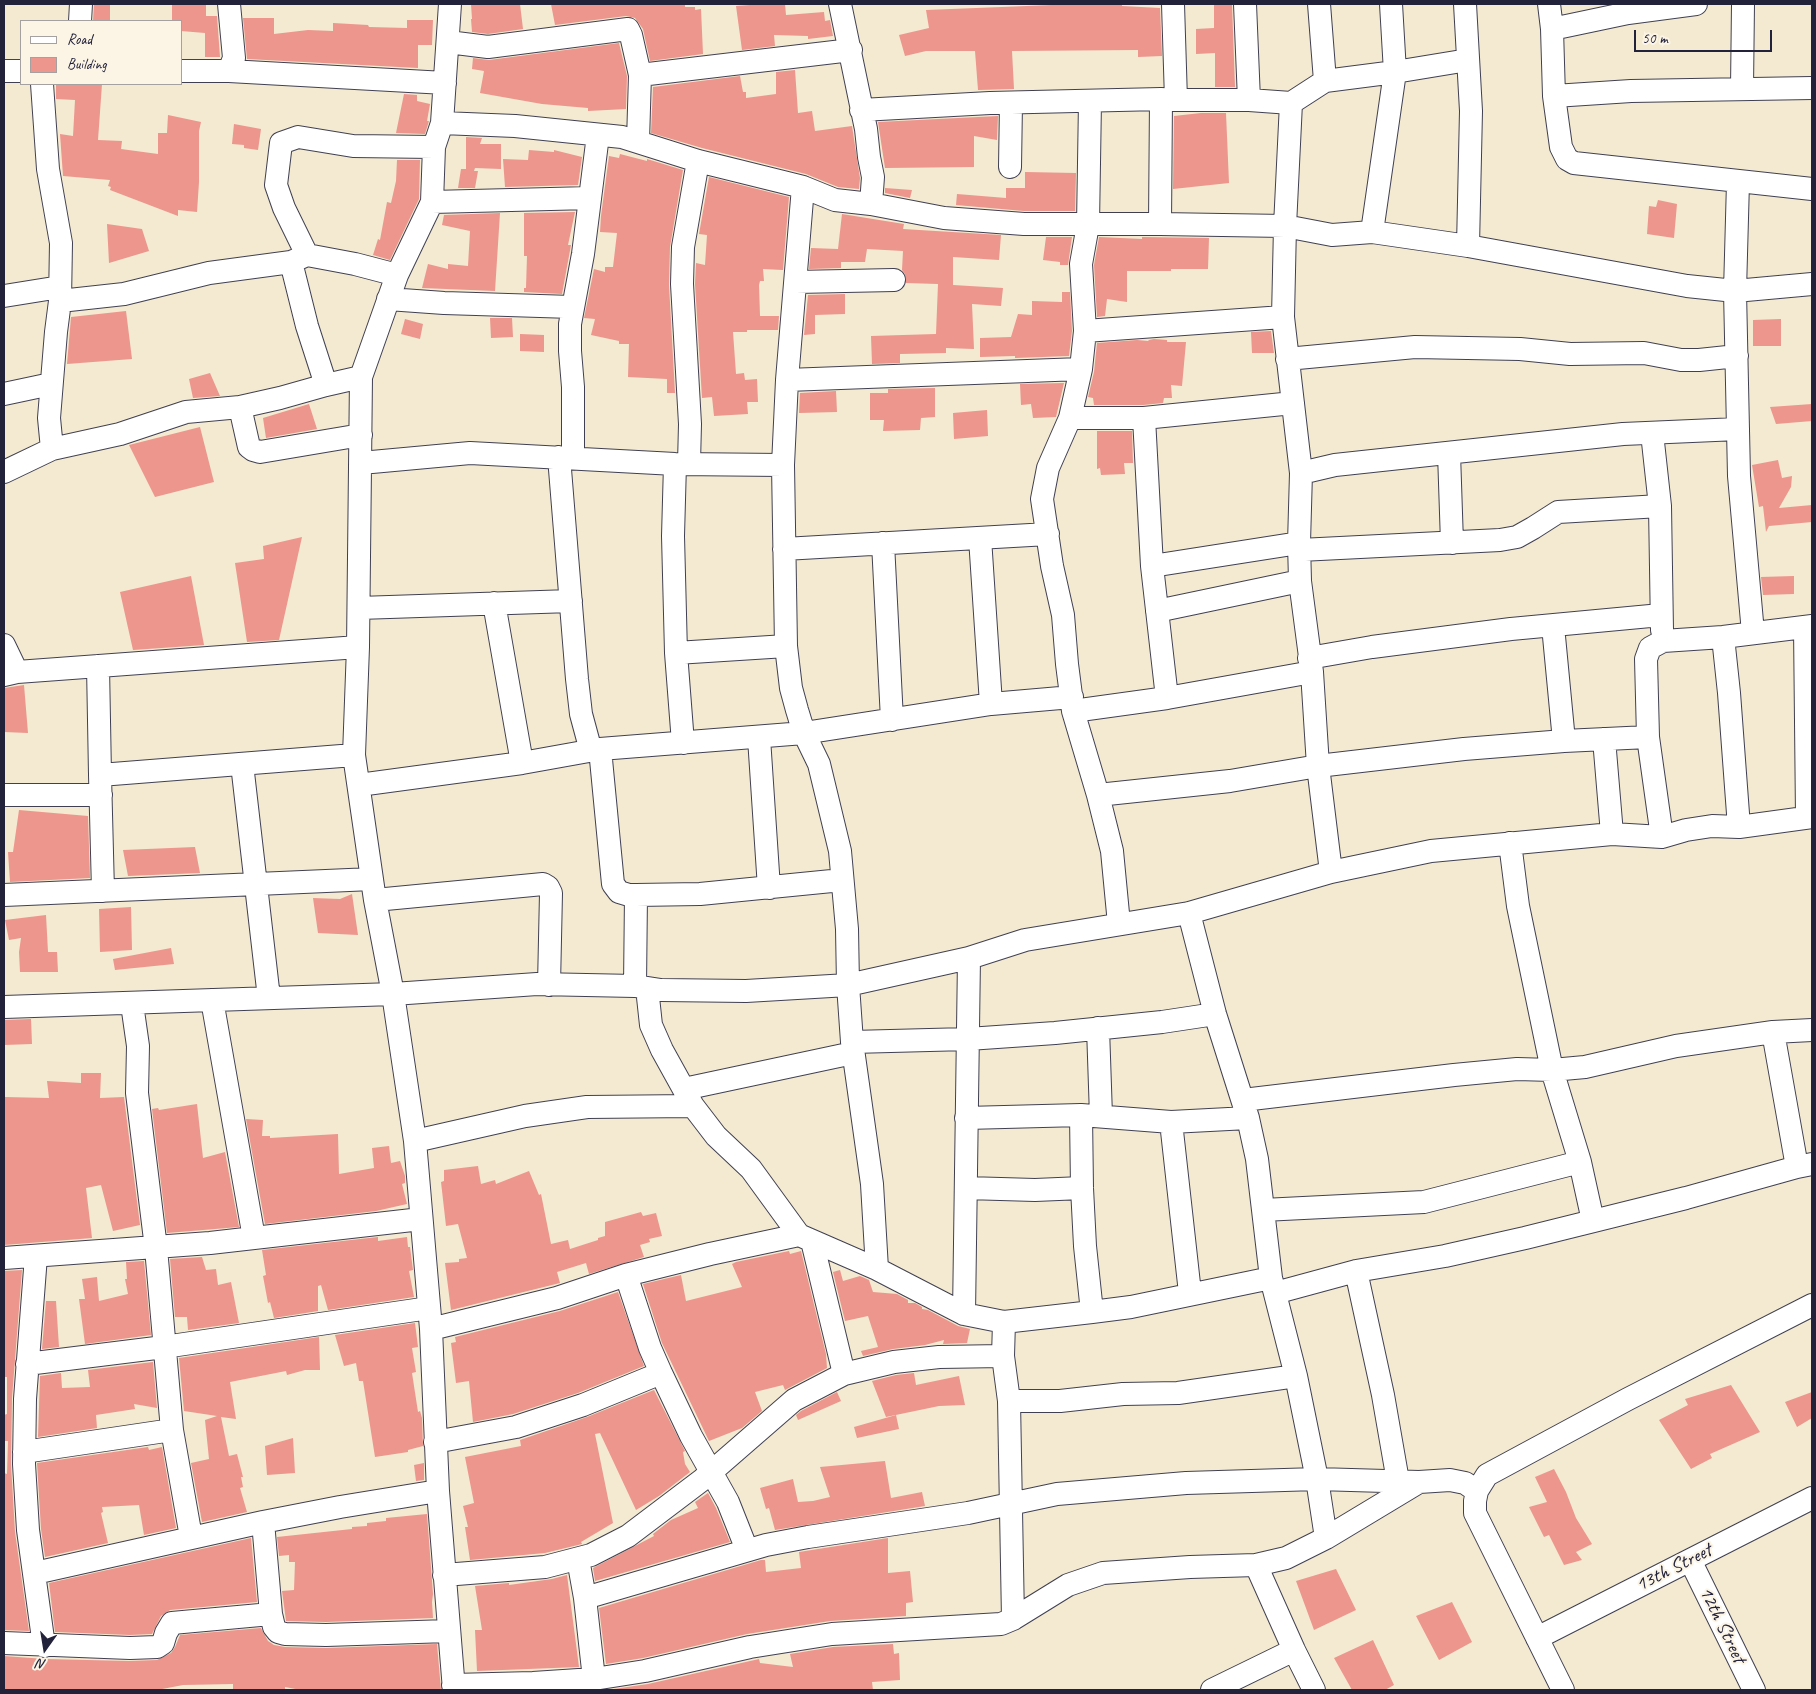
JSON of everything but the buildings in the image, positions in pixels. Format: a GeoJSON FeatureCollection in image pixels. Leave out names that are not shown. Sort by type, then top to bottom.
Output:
{"type":"FeatureCollection","features":[{"type":"Feature","properties":{"kind":"street"},"geometry":{"type":"LineString","coordinates":[[80,20],[81,4]]}},
{"type":"Feature","properties":{"kind":"street"},"geometry":{"type":"LineString","coordinates":[[229,4],[234,58],[229,71]]}},
{"type":"Feature","properties":{"kind":"street"},"geometry":{"type":"LineString","coordinates":[[450,4],[442,123],[434,147],[432,202],[397,275],[361,377],[359,608],[354,755],[374,900],[393,994],[415,1141],[430,1318],[438,1491],[454,1687],[533,1683],[572,1685],[594,1679],[647,1681],[750,1647],[832,1634],[1001,1624],[1013,1619],[1068,1585],[1103,1573],[1256,1564],[1286,1558],[1326,1538],[1408,1481]]}},
{"type":"Feature","properties":{"kind":"street"},"geometry":{"type":"LineString","coordinates":[[844,4],[840,4],[866,128],[873,176],[870,204]]}},
{"type":"Feature","properties":{"kind":"street"},"geometry":{"type":"LineString","coordinates":[[1160,224],[1169,99],[1173,4]]}},
{"type":"Feature","properties":{"kind":"street"},"geometry":{"type":"LineString","coordinates":[[1245,4],[1249,100]]}},
{"type":"Feature","properties":{"kind":"street"},"geometry":{"type":"LineString","coordinates":[[1319,4],[1325,81]]}},
{"type":"Feature","properties":{"kind":"street"},"geometry":{"type":"LineString","coordinates":[[1372,232],[1395,72],[1391,4]]}},
{"type":"Feature","properties":{"kind":"street"},"geometry":{"type":"LineString","coordinates":[[1465,4],[1471,111],[1468,246]]}},
{"type":"Feature","properties":{"kind":"street"},"geometry":{"type":"LineString","coordinates":[[1549,4],[1552,29],[1554,96],[1561,147],[1567,159],[1574,164],[1812,189]]}},
{"type":"Feature","properties":{"kind":"street"},"geometry":{"type":"LineString","coordinates":[[1552,29],[1628,13],[1696,4]]}},
{"type":"Feature","properties":{"kind":"street"},"geometry":{"type":"LineString","coordinates":[[1742,88],[1743,4]]}},
{"type":"Feature","properties":{"kind":"street"},"geometry":{"type":"LineString","coordinates":[[448,42],[488,47],[628,29],[632,35],[640,75],[638,141]]}},
{"type":"Feature","properties":{"kind":"street"},"geometry":{"type":"LineString","coordinates":[[640,75],[851,50]]}},
{"type":"Feature","properties":{"kind":"street"},"geometry":{"type":"LineString","coordinates":[[861,110],[1011,103],[1169,99],[1249,100],[1291,103],[1325,81],[1468,60]]}},
{"type":"Feature","properties":{"kind":"street"},"geometry":{"type":"LineString","coordinates":[[4,71],[20,71]]}},
{"type":"Feature","properties":{"kind":"street"},"geometry":{"type":"LineString","coordinates":[[182,71],[229,71],[445,83]]}},
{"type":"Feature","properties":{"kind":"street"},"geometry":{"type":"LineString","coordinates":[[42,85],[48,169],[60,243],[60,294],[49,418],[52,449]]}},
{"type":"Feature","properties":{"kind":"street"},"geometry":{"type":"LineString","coordinates":[[1554,96],[1631,91],[1812,88]]}},
{"type":"Feature","properties":{"kind":"street"},"geometry":{"type":"LineString","coordinates":[[1090,101],[1088,225],[1081,264],[1086,331],[1081,369],[1070,418],[1048,468],[1042,499],[1052,566],[1063,615],[1073,704],[1112,851],[1119,924]]}},
{"type":"Feature","properties":{"kind":"street"},"geometry":{"type":"LineString","coordinates":[[1010,167],[1011,103]]}},
{"type":"Feature","properties":{"kind":"street"},"geometry":{"type":"LineString","coordinates":[[1291,103],[1283,318],[1301,473],[1300,581],[1310,665],[1318,766],[1331,872]]}},
{"type":"Feature","properties":{"kind":"street"},"geometry":{"type":"LineString","coordinates":[[442,123],[515,126],[622,137],[698,161],[803,187],[835,200],[870,204],[944,218],[1024,224],[1285,226],[1332,235],[1372,232],[1468,246],[1688,286],[1735,291],[1812,284]]}},
{"type":"Feature","properties":{"kind":"street"},"geometry":{"type":"LineString","coordinates":[[598,134],[584,254],[570,324],[573,387],[561,503],[572,601],[581,714],[596,750],[614,884],[619,892],[629,895],[700,894],[842,880]]}},
{"type":"Feature","properties":{"kind":"street"},"geometry":{"type":"LineString","coordinates":[[326,385],[307,326],[299,259],[276,186],[281,143],[298,137],[353,146],[434,147]]}},
{"type":"Feature","properties":{"kind":"street"},"geometry":{"type":"LineString","coordinates":[[683,743],[676,653],[673,536],[682,463],[690,424],[682,284],[683,247],[698,161]]}},
{"type":"Feature","properties":{"kind":"street"},"geometry":{"type":"LineString","coordinates":[[1738,182],[1735,291],[1738,429],[1753,633]]}},
{"type":"Feature","properties":{"kind":"street"},"geometry":{"type":"LineString","coordinates":[[803,187],[787,380],[783,465],[786,646],[791,688],[804,733],[819,764],[840,851],[853,1048],[872,1184],[877,1269]]}},
{"type":"Feature","properties":{"kind":"street"},"geometry":{"type":"LineString","coordinates":[[432,202],[590,198]]}},
{"type":"Feature","properties":{"kind":"street"},"geometry":{"type":"LineString","coordinates":[[4,296],[124,294],[209,273],[299,259],[355,264],[397,275]]}},
{"type":"Feature","properties":{"kind":"street"},"geometry":{"type":"LineString","coordinates":[[796,282],[894,280]]}},
{"type":"Feature","properties":{"kind":"street"},"geometry":{"type":"LineString","coordinates":[[388,299],[444,303],[572,307]]}},
{"type":"Feature","properties":{"kind":"street"},"geometry":{"type":"LineString","coordinates":[[1086,331],[1283,318]]}},
{"type":"Feature","properties":{"kind":"street"},"geometry":{"type":"LineString","coordinates":[[1287,359],[1415,347],[1520,349],[1570,354],[1644,353],[1681,360],[1737,356]]}},
{"type":"Feature","properties":{"kind":"street"},"geometry":{"type":"LineString","coordinates":[[787,380],[1081,369]]}},
{"type":"Feature","properties":{"kind":"street"},"geometry":{"type":"LineString","coordinates":[[4,472],[52,449],[120,434],[186,412],[240,407],[361,377]]}},
{"type":"Feature","properties":{"kind":"street"},"geometry":{"type":"LineString","coordinates":[[4,394],[51,384]]}},
{"type":"Feature","properties":{"kind":"street"},"geometry":{"type":"LineString","coordinates":[[1070,418],[1144,418],[1292,403]]}},
{"type":"Feature","properties":{"kind":"street"},"geometry":{"type":"LineString","coordinates":[[240,407],[249,447],[260,452],[361,435]]}},
{"type":"Feature","properties":{"kind":"street"},"geometry":{"type":"LineString","coordinates":[[1144,418],[1152,566],[1166,698]]}},
{"type":"Feature","properties":{"kind":"street"},"geometry":{"type":"LineString","coordinates":[[1301,473],[1335,465],[1623,434],[1738,429]]}},
{"type":"Feature","properties":{"kind":"street"},"geometry":{"type":"LineString","coordinates":[[1652,433],[1660,506],[1663,641]]}},
{"type":"Feature","properties":{"kind":"street"},"geometry":{"type":"LineString","coordinates":[[361,463],[470,453],[682,463],[783,465]]}},
{"type":"Feature","properties":{"kind":"street"},"geometry":{"type":"LineString","coordinates":[[1449,453],[1452,543]]}},
{"type":"Feature","properties":{"kind":"street"},"geometry":{"type":"LineString","coordinates":[[1152,566],[1299,546],[1452,543],[1500,540],[1517,537],[1558,512],[1660,506]]}},
{"type":"Feature","properties":{"kind":"street"},"geometry":{"type":"LineString","coordinates":[[784,549],[1048,534]]}},
{"type":"Feature","properties":{"kind":"street"},"geometry":{"type":"LineString","coordinates":[[980,538],[991,704]]}},
{"type":"Feature","properties":{"kind":"street"},"geometry":{"type":"LineString","coordinates":[[883,543],[892,720]]}},
{"type":"Feature","properties":{"kind":"street"},"geometry":{"type":"LineString","coordinates":[[1157,610],[1300,581]]}},
{"type":"Feature","properties":{"kind":"street"},"geometry":{"type":"LineString","coordinates":[[359,608],[572,601]]}},
{"type":"Feature","properties":{"kind":"street"},"geometry":{"type":"LineString","coordinates":[[494,604],[522,764]]}},
{"type":"Feature","properties":{"kind":"street"},"geometry":{"type":"LineString","coordinates":[[359,784],[522,764],[596,750],[804,733],[991,704],[1073,704],[1166,698],[1310,665],[1372,647],[1511,629],[1661,615]]}},
{"type":"Feature","properties":{"kind":"street"},"geometry":{"type":"LineString","coordinates":[[1553,626],[1564,741]]}},
{"type":"Feature","properties":{"kind":"street"},"geometry":{"type":"LineString","coordinates":[[4,1007],[393,994],[536,984],[746,991],[848,985],[969,958],[1025,940],[1189,913],[1331,872],[1431,851],[1612,834],[1662,837],[1695,828],[1712,826],[1739,827],[1809,817],[1809,627],[1723,637],[1663,641],[1650,648],[1646,659],[1648,737],[1662,837]]}},
{"type":"Feature","properties":{"kind":"street"},"geometry":{"type":"LineString","coordinates":[[1723,637],[1731,711],[1739,827]]}},
{"type":"Feature","properties":{"kind":"street"},"geometry":{"type":"LineString","coordinates":[[4,645],[10,674],[358,647]]}},
{"type":"Feature","properties":{"kind":"street"},"geometry":{"type":"LineString","coordinates":[[676,653],[786,646]]}},
{"type":"Feature","properties":{"kind":"street"},"geometry":{"type":"LineString","coordinates":[[98,666],[103,891]]}},
{"type":"Feature","properties":{"kind":"street"},"geometry":{"type":"LineString","coordinates":[[1098,795],[1230,781],[1318,766],[1464,749],[1648,737]]}},
{"type":"Feature","properties":{"kind":"street"},"geometry":{"type":"LineString","coordinates":[[759,738],[770,888]]}},
{"type":"Feature","properties":{"kind":"street"},"geometry":{"type":"LineString","coordinates":[[1604,740],[1612,834]]}},
{"type":"Feature","properties":{"kind":"street"},"geometry":{"type":"LineString","coordinates":[[4,795],[100,785],[242,764],[354,755]]}},
{"type":"Feature","properties":{"kind":"street"},"geometry":{"type":"LineString","coordinates":[[242,764],[269,998]]}},
{"type":"Feature","properties":{"kind":"street"},"geometry":{"type":"LineString","coordinates":[[1510,843],[1518,906],[1552,1070],[1580,1162],[1594,1222]]}},
{"type":"Feature","properties":{"kind":"street"},"geometry":{"type":"LineString","coordinates":[[4,895],[372,878]]}},
{"type":"Feature","properties":{"kind":"street"},"geometry":{"type":"LineString","coordinates":[[374,900],[543,884],[548,887],[550,893],[549,985]]}},
{"type":"Feature","properties":{"kind":"street"},"geometry":{"type":"LineString","coordinates":[[636,895],[641,987],[651,1025],[688,1098],[716,1136],[751,1169],[806,1238],[844,1374]]}},
{"type":"Feature","properties":{"kind":"street"},"geometry":{"type":"LineString","coordinates":[[1189,913],[1215,1014],[1246,1109],[1257,1159],[1273,1285],[1296,1376],[1317,1479],[1326,1538]]}},
{"type":"Feature","properties":{"kind":"street"},"geometry":{"type":"LineString","coordinates":[[964,1314],[969,958]]}},
{"type":"Feature","properties":{"kind":"street"},"geometry":{"type":"LineString","coordinates":[[212,1000],[254,1238]]}},
{"type":"Feature","properties":{"kind":"street"},"geometry":{"type":"LineString","coordinates":[[132,1004],[138,1046],[137,1093],[156,1248],[172,1430],[191,1537]]}},
{"type":"Feature","properties":{"kind":"street"},"geometry":{"type":"LineString","coordinates":[[415,1141],[525,1116],[587,1107],[688,1098],[853,1048],[1055,1033],[1162,1022],[1215,1014]]}},
{"type":"Feature","properties":{"kind":"street"},"geometry":{"type":"LineString","coordinates":[[1092,1312],[1085,1246],[1082,1188],[1091,1115],[1098,1028]]}},
{"type":"Feature","properties":{"kind":"street"},"geometry":{"type":"LineString","coordinates":[[966,1118],[1091,1115],[1171,1122],[1454,1075],[1517,1069],[1552,1070],[1585,1067],[1676,1046],[1773,1032],[1812,1030]]}},
{"type":"Feature","properties":{"kind":"street"},"geometry":{"type":"LineString","coordinates":[[27,1364],[430,1318],[557,1298],[626,1275],[710,1254],[806,1238],[877,1269],[964,1314],[1004,1322],[1131,1307],[1190,1294],[1273,1285],[1445,1256],[1594,1222],[1805,1165],[1773,1032]]}},
{"type":"Feature","properties":{"kind":"street"},"geometry":{"type":"LineString","coordinates":[[1171,1122],[1190,1294]]}},
{"type":"Feature","properties":{"kind":"street"},"geometry":{"type":"LineString","coordinates":[[1263,1210],[1424,1202],[1580,1162]]}},
{"type":"Feature","properties":{"kind":"street"},"geometry":{"type":"LineString","coordinates":[[966,1188],[1035,1190],[1082,1188]]}},
{"type":"Feature","properties":{"kind":"street"},"geometry":{"type":"LineString","coordinates":[[4,1258],[156,1248],[422,1219]]}},
{"type":"Feature","properties":{"kind":"street"},"geometry":{"type":"LineString","coordinates":[[36,1256],[17,1460],[35,1573],[44,1646]]}},
{"type":"Feature","properties":{"kind":"street"},"geometry":{"type":"LineString","coordinates":[[1356,1271],[1382,1395],[1408,1481]]}},
{"type":"Feature","properties":{"kind":"street"},"geometry":{"type":"LineString","coordinates":[[626,1275],[650,1348],[691,1436],[731,1508],[747,1550]]}},
{"type":"Feature","properties":{"kind":"street"},"geometry":{"type":"LineString","coordinates":[[1562,1690],[1475,1513],[1477,1491],[1487,1475],[1812,1305]]}},
{"type":"Feature","properties":{"kind":"street"},"geometry":{"type":"LineString","coordinates":[[1004,1322],[1003,1356],[1008,1401],[1013,1619]]}},
{"type":"Feature","properties":{"kind":"street"},"geometry":{"type":"LineString","coordinates":[[444,1575],[544,1567],[578,1560],[591,1555],[628,1536],[712,1472],[794,1400],[844,1374],[894,1362],[939,1357],[1003,1356]]}},
{"type":"Feature","properties":{"kind":"street"},"geometry":{"type":"LineString","coordinates":[[435,1442],[516,1427],[583,1405],[661,1373]]}},
{"type":"Feature","properties":{"kind":"street"},"geometry":{"type":"LineString","coordinates":[[1008,1401],[1060,1401],[1124,1394],[1178,1393],[1296,1376]]}},
{"type":"Feature","properties":{"kind":"street"},"geometry":{"type":"LineString","coordinates":[[17,1460],[172,1430]]}},
{"type":"Feature","properties":{"kind":"street"},"geometry":{"type":"LineString","coordinates":[[585,1598],[747,1550],[808,1536],[968,1513],[1057,1494],[1186,1483],[1317,1479],[1450,1480],[1465,1483],[1477,1491]]}},
{"type":"Feature","properties":{"kind":"street"},"geometry":{"type":"LineString","coordinates":[[35,1573],[191,1537],[340,1506],[438,1491]]}},
{"type":"Feature","properties":{"kind":"street","name":"13th Street"},"geometry":{"type":"LineString","coordinates":[[1537,1638],[1812,1498]]}},
{"type":"Feature","properties":{"kind":"street"},"geometry":{"type":"LineString","coordinates":[[263,1522],[271,1614],[274,1627],[278,1632],[285,1634],[326,1635],[448,1631]]}},
{"type":"Feature","properties":{"kind":"street"},"geometry":{"type":"LineString","coordinates":[[578,1560],[585,1598],[594,1679]]}},
{"type":"Feature","properties":{"kind":"street","name":"12th Street"},"geometry":{"type":"LineString","coordinates":[[1690,1560],[1754,1690]]}},
{"type":"Feature","properties":{"kind":"street"},"geometry":{"type":"LineString","coordinates":[[1256,1564],[1314,1690]]}},
{"type":"Feature","properties":{"kind":"street"},"geometry":{"type":"LineString","coordinates":[[4,1643],[44,1646],[157,1647],[163,1643],[166,1632],[172,1623],[271,1614]]}},
{"type":"Feature","properties":{"kind":"street"},"geometry":{"type":"LineString","coordinates":[[1212,1690],[1294,1650]]}}]}
